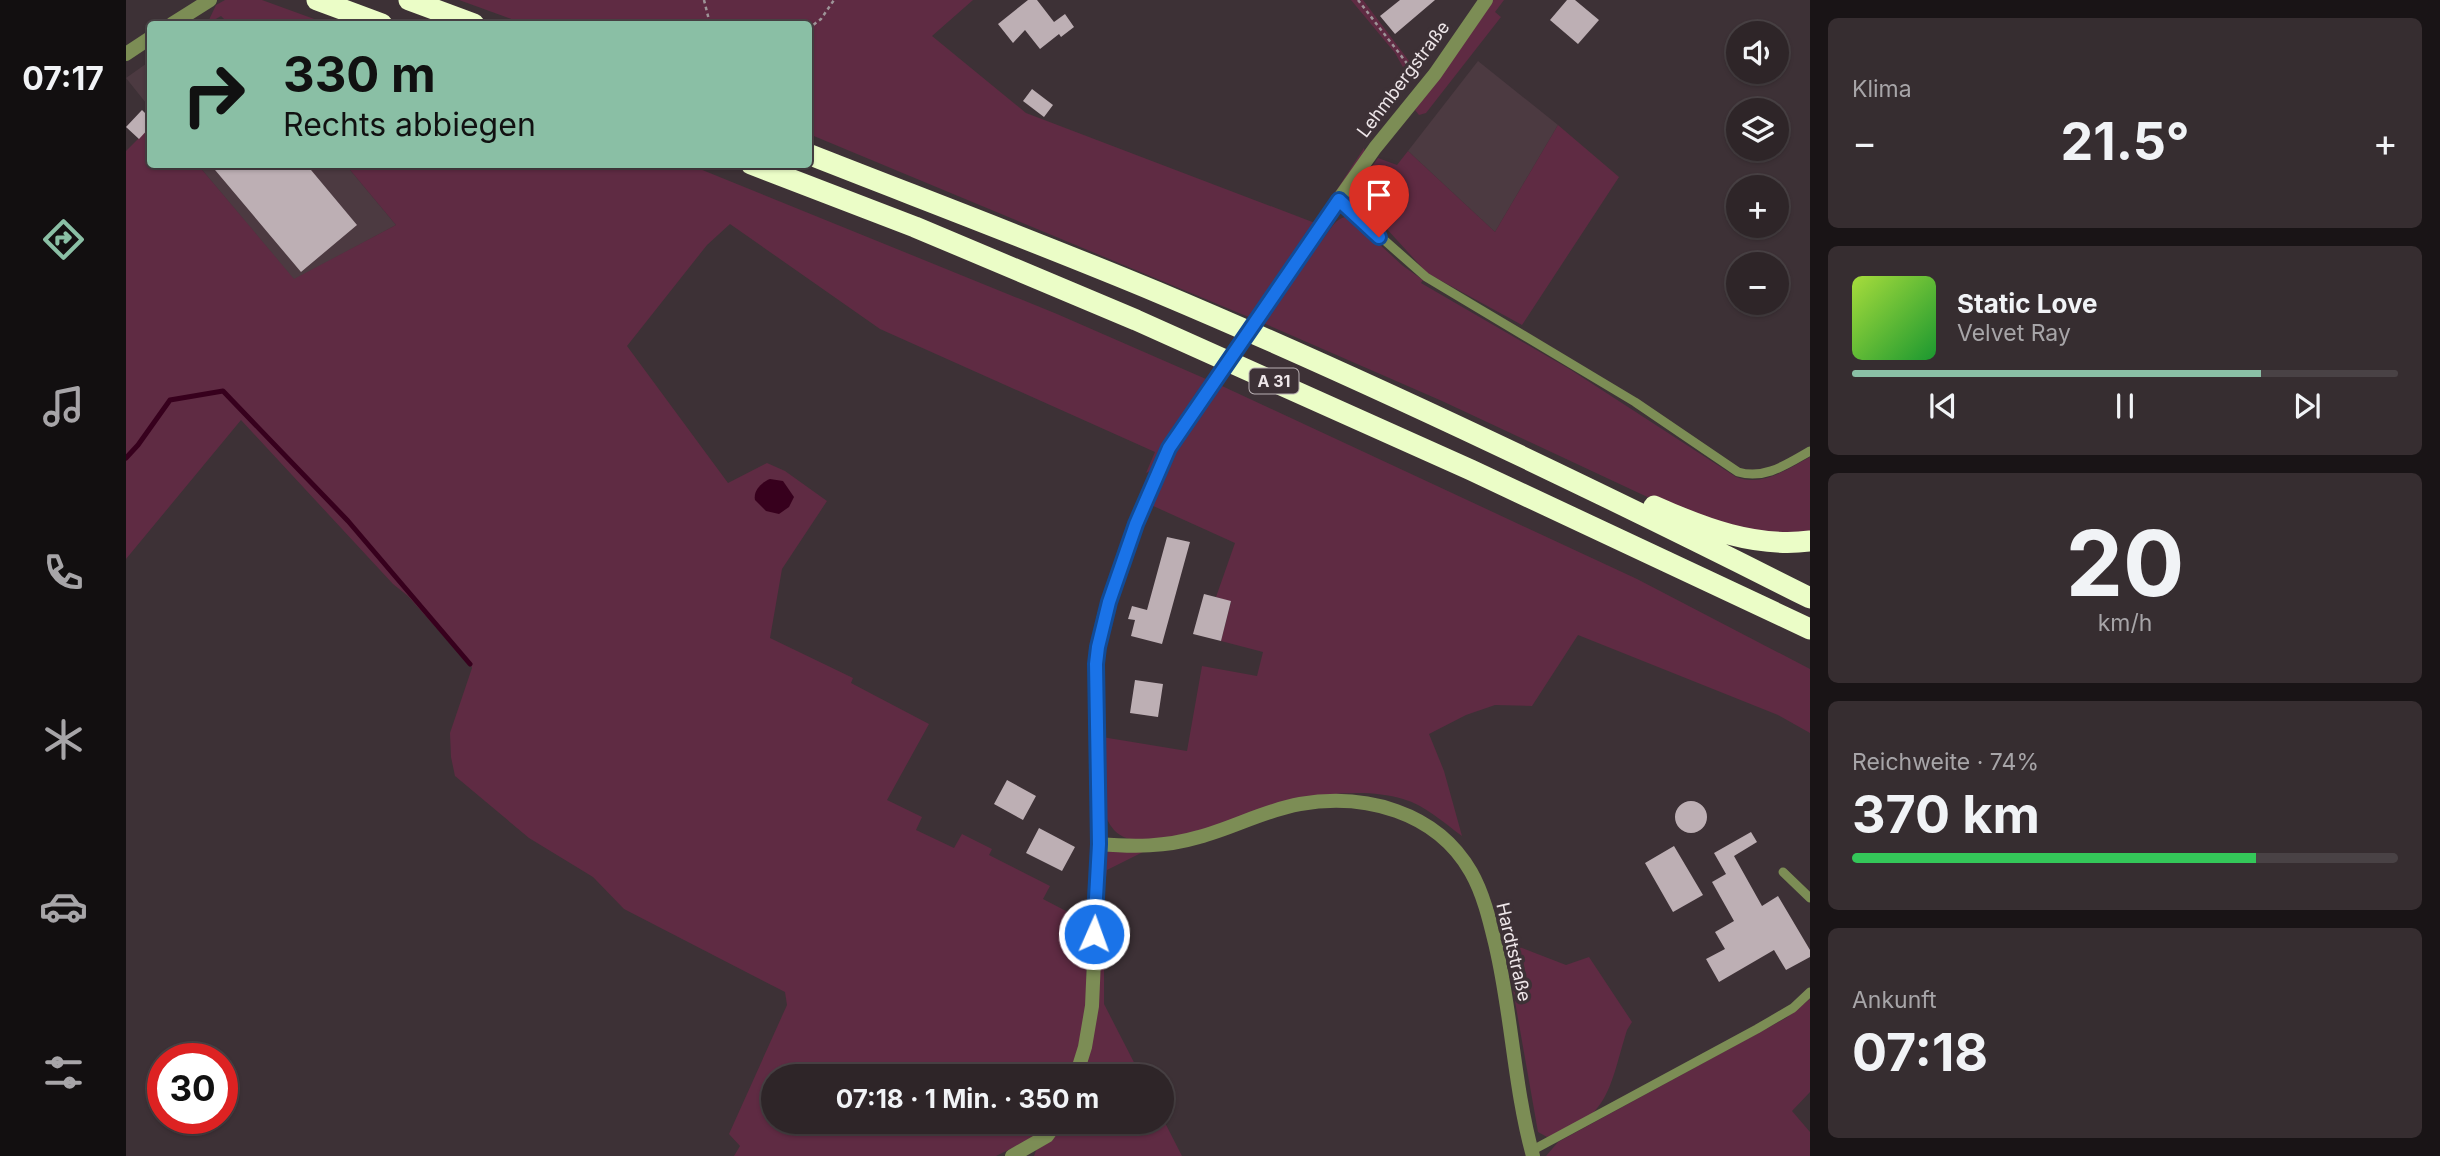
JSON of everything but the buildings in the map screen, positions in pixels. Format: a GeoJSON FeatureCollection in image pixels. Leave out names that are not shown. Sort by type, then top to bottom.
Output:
{"type":"FeatureCollection","features":[{"type":"Feature","properties":{"kind":"highway"},"geometry":{"type":"LineString","coordinates":[[409,0],[466,21]]}},
{"type":"Feature","properties":{"kind":"highway"},"geometry":{"type":"LineString","coordinates":[[320,1],[374,21]]}},
{"type":"Feature","properties":{"kind":"highway","name":"A 31"},"geometry":{"type":"LineString","coordinates":[[812,156],[1156,292],[1474,435],[1810,598]]}},
{"type":"Feature","properties":{"kind":"highway","name":"A 31"},"geometry":{"type":"LineString","coordinates":[[761,168],[915,227],[1136,320],[1471,470],[1810,629]]}},
{"type":"Feature","properties":{"kind":"highway"},"geometry":{"type":"LineString","coordinates":[[1474,435],[1566,467],[1698,525],[1732,536],[1769,542],[1810,541]]}},
{"type":"Feature","properties":{"kind":"street"},"geometry":{"type":"LineString","coordinates":[[177,21],[210,0]]}},
{"type":"Feature","properties":{"kind":"street","name":"Lehmbergstraße"},"geometry":{"type":"LineString","coordinates":[[1080,1064],[1092,1006],[1099,844],[1096,736],[1098,647],[1104,617],[1136,524],[1169,448],[1375,148],[1435,74],[1486,0]]}},
{"type":"Feature","properties":{"kind":"street"},"geometry":{"type":"LineString","coordinates":[[126,54],[147,40]]}},
{"type":"Feature","properties":{"kind":"street","name":"Hardtstraße"},"geometry":{"type":"LineString","coordinates":[[1099,844],[1137,847],[1174,843],[1292,806],[1321,800],[1395,808],[1433,830],[1451,846],[1471,871],[1488,914],[1506,992],[1520,1102],[1532,1153]]}},
{"type":"Feature","properties":{"kind":"street"},"geometry":{"type":"LineString","coordinates":[[1012,1156],[1048,1134]]}},
{"type":"Feature","properties":{"kind":"lane"},"geometry":{"type":"LineString","coordinates":[[1339,200],[1426,277],[1625,396],[1738,472],[1763,474],[1810,451]]}},
{"type":"Feature","properties":{"kind":"lane"},"geometry":{"type":"LineString","coordinates":[[1783,872],[1810,898]]}},
{"type":"Feature","properties":{"kind":"lane","name":"Hardtstraße"},"geometry":{"type":"LineString","coordinates":[[1532,1153],[1758,1030],[1793,1008],[1810,992]]}},
{"type":"Feature","properties":{"kind":"path"},"geometry":{"type":"LineString","coordinates":[[704,0],[709,21]]}},
{"type":"Feature","properties":{"kind":"path"},"geometry":{"type":"LineString","coordinates":[[812,26],[821,19],[834,0]]}},
{"type":"Feature","properties":{"kind":"path"},"geometry":{"type":"LineString","coordinates":[[1358,0],[1416,75]]}},
{"type":"Feature","properties":{"kind":"shaded area"},"geometry":{"type":"Polygon","coordinates":[[[225,0],[262,0],[320,21],[226,21],[221,16],[208,21],[216,5],[225,0]]]}},
{"type":"Feature","properties":{"kind":"shaded area"},"geometry":{"type":"Polygon","coordinates":[[[459,0],[973,0],[932,36],[1026,113],[1315,223],[1364,148],[1365,153],[1251,318],[812,135],[812,21],[517,21],[459,0]]]}},
{"type":"Feature","properties":{"kind":"shaded area"},"geometry":{"type":"Polygon","coordinates":[[[1351,0],[1363,0],[1409,61],[1404,69],[1395,53],[1351,0]]]}},
{"type":"Feature","properties":{"kind":"shaded area"},"geometry":{"type":"Polygon","coordinates":[[[1492,0],[1504,0],[1495,12],[1501,17],[1426,113],[1419,115],[1415,110],[1492,0]]]}},
{"type":"Feature","properties":{"kind":"shaded area"},"geometry":{"type":"Polygon","coordinates":[[[1478,61],[1558,125],[1495,232],[1408,151],[1478,61]]]}},
{"type":"Feature","properties":{"kind":"shaded area"},"geometry":{"type":"Polygon","coordinates":[[[147,63],[147,104],[126,78],[147,63]]]}},
{"type":"Feature","properties":{"kind":"shaded area"},"geometry":{"type":"Polygon","coordinates":[[[1558,125],[1619,177],[1522,325],[1427,273],[1354,193],[1378,158],[1397,165],[1408,151],[1495,232],[1558,125]]]}},
{"type":"Feature","properties":{"kind":"shaded area"},"geometry":{"type":"Polygon","coordinates":[[[147,130],[147,168],[201,168],[294,279],[396,225],[348,168],[697,168],[1057,314],[1222,386],[1637,579],[1810,669],[1810,733],[1778,715],[1578,635],[1532,706],[1495,705],[1466,715],[1429,734],[1444,771],[1462,836],[1419,805],[1390,796],[1348,793],[1292,801],[1200,832],[1173,838],[1149,841],[1129,839],[1114,830],[1104,810],[1100,786],[1102,737],[1187,751],[1202,666],[1257,676],[1263,652],[1221,641],[1231,602],[1216,597],[1235,543],[1151,505],[1152,470],[1146,473],[1155,452],[880,329],[730,224],[707,245],[627,346],[728,483],[767,463],[785,471],[827,501],[782,569],[770,638],[853,678],[851,683],[929,724],[887,800],[922,817],[916,830],[954,848],[962,834],[992,849],[989,855],[1050,886],[1043,899],[1087,922],[1086,1017],[1074,1064],[761,1064],[761,1134],[1041,1134],[996,1156],[734,1156],[740,1146],[729,1134],[787,1005],[785,992],[624,909],[593,877],[529,838],[455,776],[450,733],[472,668],[471,664],[469,665],[408,596],[393,584],[241,420],[126,559],[126,151],[147,130]]]}},
{"type":"Feature","properties":{"kind":"shaded area"},"geometry":{"type":"Polygon","coordinates":[[[201,168],[348,168],[396,225],[294,280],[201,168]]]}},
{"type":"Feature","properties":{"kind":"shaded area"},"geometry":{"type":"Polygon","coordinates":[[[1345,217],[1353,220],[1403,266],[1423,280],[1421,283],[1571,370],[1736,477],[1746,480],[1765,478],[1810,457],[1810,534],[1770,536],[1688,516],[1442,401],[1261,322],[1314,245],[1317,246],[1333,225],[1345,217]]]}},
{"type":"Feature","properties":{"kind":"shaded area"},"geometry":{"type":"Polygon","coordinates":[[[770,479],[783,481],[794,497],[789,507],[779,514],[766,511],[755,500],[759,487],[770,479]]]}},
{"type":"Feature","properties":{"kind":"shaded area"},"geometry":{"type":"Polygon","coordinates":[[[1106,849],[1145,851],[1107,870],[1104,893],[1104,1004],[1135,1064],[1083,1064],[1106,849]]]}},
{"type":"Feature","properties":{"kind":"shaded area"},"geometry":{"type":"Polygon","coordinates":[[[1510,933],[1517,946],[1566,965],[1589,957],[1632,1022],[1627,1030],[1611,1083],[1596,1110],[1568,1130],[1547,1137],[1538,1132],[1504,939],[1510,933]]]}},
{"type":"Feature","properties":{"kind":"shaded area"},"geometry":{"type":"Polygon","coordinates":[[[1810,999],[1810,1092],[1792,1111],[1810,1132],[1810,1156],[1546,1156],[1558,1142],[1786,1018],[1810,999]]]}},
{"type":"Feature","properties":{"kind":"shaded area"},"geometry":{"type":"Polygon","coordinates":[[[1051,1134],[1171,1134],[1182,1156],[1034,1156],[1037,1148],[1051,1134]]]}},
{"type":"Feature","properties":{"kind":"waterway"},"geometry":{"type":"LineString","coordinates":[[126,458],[170,400],[223,391],[348,521],[470,664]]}},
{"type":"Feature","properties":{"kind":"route"},"geometry":{"type":"LineString","coordinates":[[1094,934],[1099,844],[1096,664],[1104,617],[1136,524],[1169,448],[1339,200],[1379,237]]}}]}
